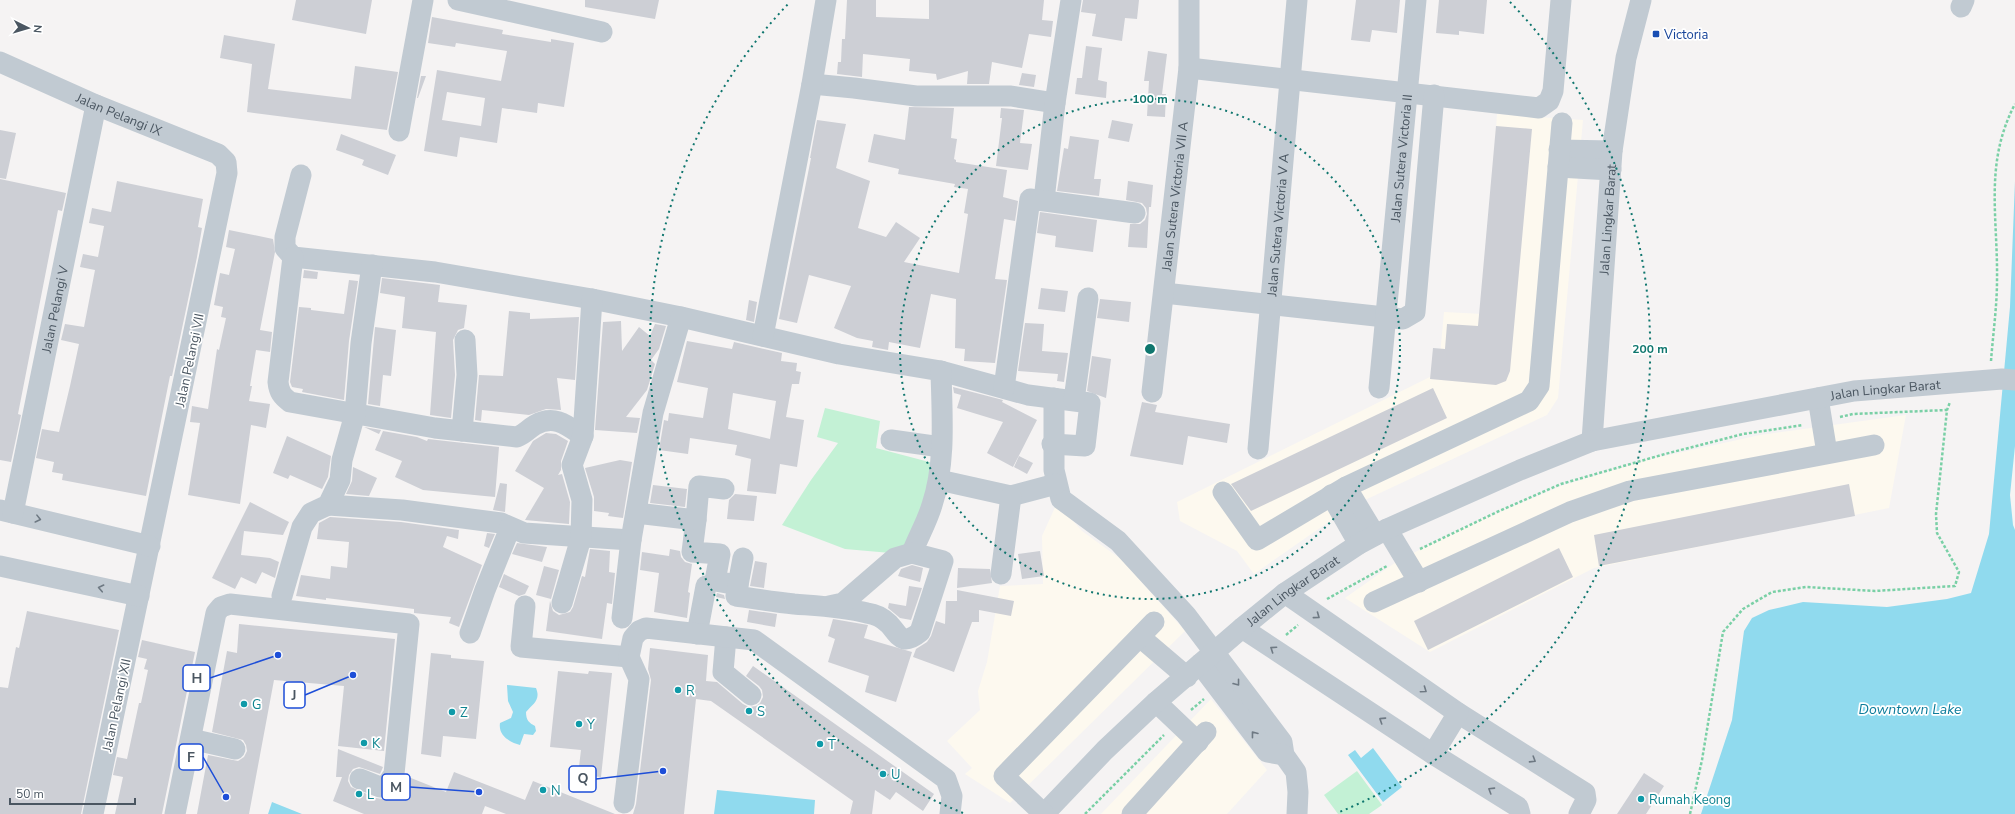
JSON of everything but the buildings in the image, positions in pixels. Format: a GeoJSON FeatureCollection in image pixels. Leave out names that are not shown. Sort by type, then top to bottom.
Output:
{"type":"FeatureCollection","features":[{"type":"Feature","properties":{"kind":"street"},"geometry":{"type":"LineString","coordinates":[[399,131],[423,0]]}},
{"type":"Feature","properties":{"kind":"street"},"geometry":{"type":"LineString","coordinates":[[458,0],[602,32]]}},
{"type":"Feature","properties":{"kind":"street"},"geometry":{"type":"LineString","coordinates":[[763,336],[812,84],[826,0]]}},
{"type":"Feature","properties":{"kind":"street"},"geometry":{"type":"LineString","coordinates":[[1044,200],[1055,103],[1071,0]]}},
{"type":"Feature","properties":{"kind":"street","name":"Jalan Sutera Victoria VII A"},"geometry":{"type":"LineString","coordinates":[[1152,392],[1189,68],[1188,0]]}},
{"type":"Feature","properties":{"kind":"street","name":"Jalan Sutera Victoria V A"},"geometry":{"type":"LineString","coordinates":[[1258,449],[1297,0]]}},
{"type":"Feature","properties":{"kind":"street","name":"Jalan Sutera Victoria II"},"geometry":{"type":"LineString","coordinates":[[1380,388],[1416,0]]}},
{"type":"Feature","properties":{"kind":"street"},"geometry":{"type":"LineString","coordinates":[[1189,68],[1539,108],[1549,101],[1553,91],[1561,0]]}},
{"type":"Feature","properties":{"kind":"street","name":"Jalan Lingkar Barat"},"geometry":{"type":"LineString","coordinates":[[1592,441],[1611,161],[1626,58],[1641,0]]}},
{"type":"Feature","properties":{"kind":"street","name":"Jalan Pelangi IX"},"geometry":{"type":"LineString","coordinates":[[0,62],[96,105],[218,154],[226,162],[227,173]]}},
{"type":"Feature","properties":{"kind":"street"},"geometry":{"type":"LineString","coordinates":[[812,84],[916,96],[1011,96],[1055,103]]}},
{"type":"Feature","properties":{"kind":"street"},"geometry":{"type":"LineString","coordinates":[[1164,293],[1270,306],[1403,319],[1415,312],[1434,95]]}},
{"type":"Feature","properties":{"kind":"street","name":"Jalan Pelangi V"},"geometry":{"type":"LineString","coordinates":[[6,511],[96,105]]}},
{"type":"Feature","properties":{"kind":"street"},"geometry":{"type":"LineString","coordinates":[[1223,492],[1257,540],[1339,491],[1529,401],[1539,386],[1562,123]]}},
{"type":"Feature","properties":{"kind":"street"},"geometry":{"type":"LineString","coordinates":[[1559,158],[1611,161]]}},
{"type":"Feature","properties":{"kind":"street","name":"Jalan Pelangi VII"},"geometry":{"type":"LineString","coordinates":[[139,596],[227,173]]}},
{"type":"Feature","properties":{"kind":"street"},"geometry":{"type":"LineString","coordinates":[[301,175],[286,237],[285,248],[293,257],[435,272],[592,299],[681,317],[839,354],[942,371],[1028,395],[1090,403],[1085,446],[1052,444]]}},
{"type":"Feature","properties":{"kind":"street"},"geometry":{"type":"LineString","coordinates":[[1004,388],[1030,199],[1135,213]]}},
{"type":"Feature","properties":{"kind":"street"},"geometry":{"type":"LineString","coordinates":[[293,257],[279,366],[279,392],[290,402],[435,428],[517,437],[544,420],[554,419],[565,423],[583,436]]}},
{"type":"Feature","properties":{"kind":"street"},"geometry":{"type":"LineString","coordinates":[[328,505],[340,480],[342,460],[355,414],[361,343],[372,265]]}},
{"type":"Feature","properties":{"kind":"street"},"geometry":{"type":"LineString","coordinates":[[1088,298],[1052,444],[1056,484],[1061,499],[1118,541],[1186,615],[1200,665],[1267,752],[1284,755],[1296,772],[1298,792],[1297,814]]}},
{"type":"Feature","properties":{"kind":"street"},"geometry":{"type":"LineString","coordinates":[[562,603],[581,538],[582,500],[572,465],[583,436],[592,299]]}},
{"type":"Feature","properties":{"kind":"street"},"geometry":{"type":"LineString","coordinates":[[622,618],[631,540],[653,413],[681,317]]}},
{"type":"Feature","properties":{"kind":"street"},"geometry":{"type":"LineString","coordinates":[[462,431],[467,375],[465,340]]}},
{"type":"Feature","properties":{"kind":"street"},"geometry":{"type":"LineString","coordinates":[[912,554],[932,506],[939,480],[942,448],[942,371]]}},
{"type":"Feature","properties":{"kind":"street","name":"Jalan Lingkar Barat"},"geometry":{"type":"LineString","coordinates":[[1044,814],[1105,750],[1156,702],[1242,628],[1286,593],[1374,536],[1520,470],[1592,441],[1854,391],[2002,379]]}},
{"type":"Feature","properties":{"kind":"street"},"geometry":{"type":"LineString","coordinates":[[1818,398],[1827,453]]}},
{"type":"Feature","properties":{"kind":"street"},"geometry":{"type":"LineString","coordinates":[[891,440],[942,448]]}},
{"type":"Feature","properties":{"kind":"street"},"geometry":{"type":"LineString","coordinates":[[1374,602],[1570,512],[1630,491],[1874,445]]}},
{"type":"Feature","properties":{"kind":"street"},"geometry":{"type":"LineString","coordinates":[[939,480],[1011,496],[1056,484]]}},
{"type":"Feature","properties":{"kind":"street"},"geometry":{"type":"LineString","coordinates":[[724,489],[699,486],[692,552],[720,554],[715,581],[738,585]]}},
{"type":"Feature","properties":{"kind":"street"},"geometry":{"type":"LineString","coordinates":[[1339,491],[1374,536],[1418,582]]}},
{"type":"Feature","properties":{"kind":"street"},"geometry":{"type":"LineString","coordinates":[[1001,574],[1011,496]]}},
{"type":"Feature","properties":{"kind":"street"},"geometry":{"type":"LineString","coordinates":[[282,596],[302,527],[311,513],[328,505],[402,510],[501,523],[510,528],[524,532],[581,538],[631,540]]}},
{"type":"Feature","properties":{"kind":"street"},"geometry":{"type":"LineString","coordinates":[[6,511],[150,546]]}},
{"type":"Feature","properties":{"kind":"street"},"geometry":{"type":"LineString","coordinates":[[636,513],[696,520]]}},
{"type":"Feature","properties":{"kind":"street"},"geometry":{"type":"LineString","coordinates":[[470,632],[510,528]]}},
{"type":"Feature","properties":{"kind":"street"},"geometry":{"type":"LineString","coordinates":[[743,558],[736,596],[794,604],[829,606],[876,615],[889,624],[897,636],[906,639],[915,637],[920,632],[943,561],[912,554],[895,558],[843,604],[829,606]]}},
{"type":"Feature","properties":{"kind":"street"},"geometry":{"type":"LineString","coordinates":[[1,571],[139,596]]}},
{"type":"Feature","properties":{"kind":"street"},"geometry":{"type":"LineString","coordinates":[[697,634],[706,586]]}},
{"type":"Feature","properties":{"kind":"street"},"geometry":{"type":"LineString","coordinates":[[1286,593],[1458,713],[1585,793],[1586,800],[1579,814]]}},
{"type":"Feature","properties":{"kind":"street","name":"Jalan Pelangi XII"},"geometry":{"type":"LineString","coordinates":[[93,814],[139,596]]}},
{"type":"Feature","properties":{"kind":"street"},"geometry":{"type":"LineString","coordinates":[[175,814],[216,613],[221,607],[230,604],[409,624],[394,774],[386,786],[380,787],[360,779]]}},
{"type":"Feature","properties":{"kind":"street"},"geometry":{"type":"LineString","coordinates":[[525,606],[522,647],[629,657]]}},
{"type":"Feature","properties":{"kind":"street"},"geometry":{"type":"LineString","coordinates":[[1044,814],[1004,776],[1154,622]]}},
{"type":"Feature","properties":{"kind":"street"},"geometry":{"type":"LineString","coordinates":[[624,803],[638,679],[629,657],[633,638],[639,631],[646,628],[754,640],[946,778],[952,796],[950,814]]}},
{"type":"Feature","properties":{"kind":"street"},"geometry":{"type":"LineString","coordinates":[[1242,628],[1433,754],[1518,807],[1520,814]]}},
{"type":"Feature","properties":{"kind":"street"},"geometry":{"type":"LineString","coordinates":[[726,637],[723,672],[751,695]]}},
{"type":"Feature","properties":{"kind":"street"},"geometry":{"type":"LineString","coordinates":[[1140,637],[1200,665]]}},
{"type":"Feature","properties":{"kind":"street"},"geometry":{"type":"LineString","coordinates":[[1132,814],[1202,737],[1156,702]]}},
{"type":"Feature","properties":{"kind":"street"},"geometry":{"type":"LineString","coordinates":[[1433,754],[1458,713]]}},
{"type":"Feature","properties":{"kind":"street"},"geometry":{"type":"LineString","coordinates":[[190,739],[235,749]]}},
{"type":"Feature","properties":{"kind":"path"},"geometry":{"type":"LineString","coordinates":[[2002,379],[1994,211],[1994,180],[1998,150],[2008,118],[2015,104]]}},
{"type":"Feature","properties":{"kind":"path"},"geometry":{"type":"LineString","coordinates":[[1690,814],[1702,760],[1723,632],[1743,609],[1772,592],[1806,587],[1875,591],[1955,586],[1960,572],[1937,533],[1936,514],[1947,410],[1956,382]]}},
{"type":"Feature","properties":{"kind":"shaded area"},"geometry":{"type":"Polygon","coordinates":[[[1497,114],[1583,120],[1558,398],[1547,415],[1350,507],[1254,574],[1237,551],[1180,521],[1177,502],[1442,371],[1439,366],[1444,312],[1483,314],[1497,114]]]}},
{"type":"Feature","properties":{"kind":"shaded area"},"geometry":{"type":"Polygon","coordinates":[[[1906,415],[1889,508],[1594,568],[1430,652],[1345,598],[1399,560],[1474,523],[1561,486],[1651,459],[1760,435],[1906,415]]]}},
{"type":"Feature","properties":{"kind":"shaded area"},"geometry":{"type":"Polygon","coordinates":[[[1057,503],[1082,531],[1122,560],[1185,631],[1010,803],[965,774],[972,768],[947,741],[980,710],[978,691],[987,662],[1000,586],[1043,584],[1042,536],[1057,503]]]}},
{"type":"Feature","properties":{"kind":"shaded area"},"geometry":{"type":"Polygon","coordinates":[[[1211,699],[1267,770],[1227,814],[1101,814],[1211,699]]]}},
{"type":"Feature","properties":{"kind":"green space"},"geometry":{"type":"Polygon","coordinates":[[[825,408],[880,421],[876,448],[933,463],[929,494],[902,554],[845,549],[782,525],[811,480],[838,443],[817,437],[825,408]]]}},
{"type":"Feature","properties":{"kind":"green space"},"geometry":{"type":"Polygon","coordinates":[[[1357,771],[1382,805],[1369,814],[1338,814],[1324,795],[1357,771]]]}},
{"type":"Feature","properties":{"kind":"water","name":"Downtown Lake"},"geometry":{"type":"Polygon","coordinates":[[[2015,181],[2015,446],[2010,495],[2013,525],[2015,530],[2015,814],[1701,814],[1732,720],[1744,631],[1752,618],[1769,610],[1803,602],[1887,607],[1947,599],[1971,593],[1989,534],[2010,307],[2015,181]]]}},
{"type":"Feature","properties":{"kind":"water"},"geometry":{"type":"Polygon","coordinates":[[[507,685],[536,688],[538,696],[536,702],[526,712],[527,719],[535,726],[536,731],[533,735],[524,734],[520,745],[506,738],[501,732],[500,728],[500,723],[511,718],[513,712],[508,701],[507,685]]]}},
{"type":"Feature","properties":{"kind":"water"},"geometry":{"type":"Polygon","coordinates":[[[1373,748],[1402,787],[1383,802],[1348,755],[1355,750],[1361,758],[1373,748]]]}},
{"type":"Feature","properties":{"kind":"water"},"geometry":{"type":"Polygon","coordinates":[[[717,790],[815,800],[814,814],[714,814],[717,790]]]}},
{"type":"Feature","properties":{"kind":"water"},"geometry":{"type":"Polygon","coordinates":[[[272,802],[302,814],[268,814],[272,802]]]}},
{"type":"Feature","properties":{"kind":"place","name":"Victoria"},"geometry":{"type":"Point","coordinates":[1656,34]}},
{"type":"Feature","properties":{"kind":"place","name":"H"},"geometry":{"type":"Point","coordinates":[278,655]}},
{"type":"Feature","properties":{"kind":"place","name":"J"},"geometry":{"type":"Point","coordinates":[353,675]}},
{"type":"Feature","properties":{"kind":"place","name":"R"},"geometry":{"type":"Point","coordinates":[678,690]}},
{"type":"Feature","properties":{"kind":"place","name":"G"},"geometry":{"type":"Point","coordinates":[244,704]}},
{"type":"Feature","properties":{"kind":"place","name":"S"},"geometry":{"type":"Point","coordinates":[749,711]}},
{"type":"Feature","properties":{"kind":"place","name":"Z"},"geometry":{"type":"Point","coordinates":[452,712]}},
{"type":"Feature","properties":{"kind":"place","name":"Y"},"geometry":{"type":"Point","coordinates":[579,724]}},
{"type":"Feature","properties":{"kind":"place","name":"K"},"geometry":{"type":"Point","coordinates":[364,743]}},
{"type":"Feature","properties":{"kind":"place","name":"T"},"geometry":{"type":"Point","coordinates":[820,744]}},
{"type":"Feature","properties":{"kind":"place","name":"Q"},"geometry":{"type":"Point","coordinates":[663,771]}},
{"type":"Feature","properties":{"kind":"place","name":"U"},"geometry":{"type":"Point","coordinates":[883,774]}},
{"type":"Feature","properties":{"kind":"place","name":"N"},"geometry":{"type":"Point","coordinates":[543,790]}},
{"type":"Feature","properties":{"kind":"place","name":"M"},"geometry":{"type":"Point","coordinates":[479,792]}},
{"type":"Feature","properties":{"kind":"place","name":"L"},"geometry":{"type":"Point","coordinates":[359,794]}},
{"type":"Feature","properties":{"kind":"place","name":"F"},"geometry":{"type":"Point","coordinates":[226,797]}},
{"type":"Feature","properties":{"kind":"place","name":"Rumah Keong"},"geometry":{"type":"Point","coordinates":[1641,799]}}]}
